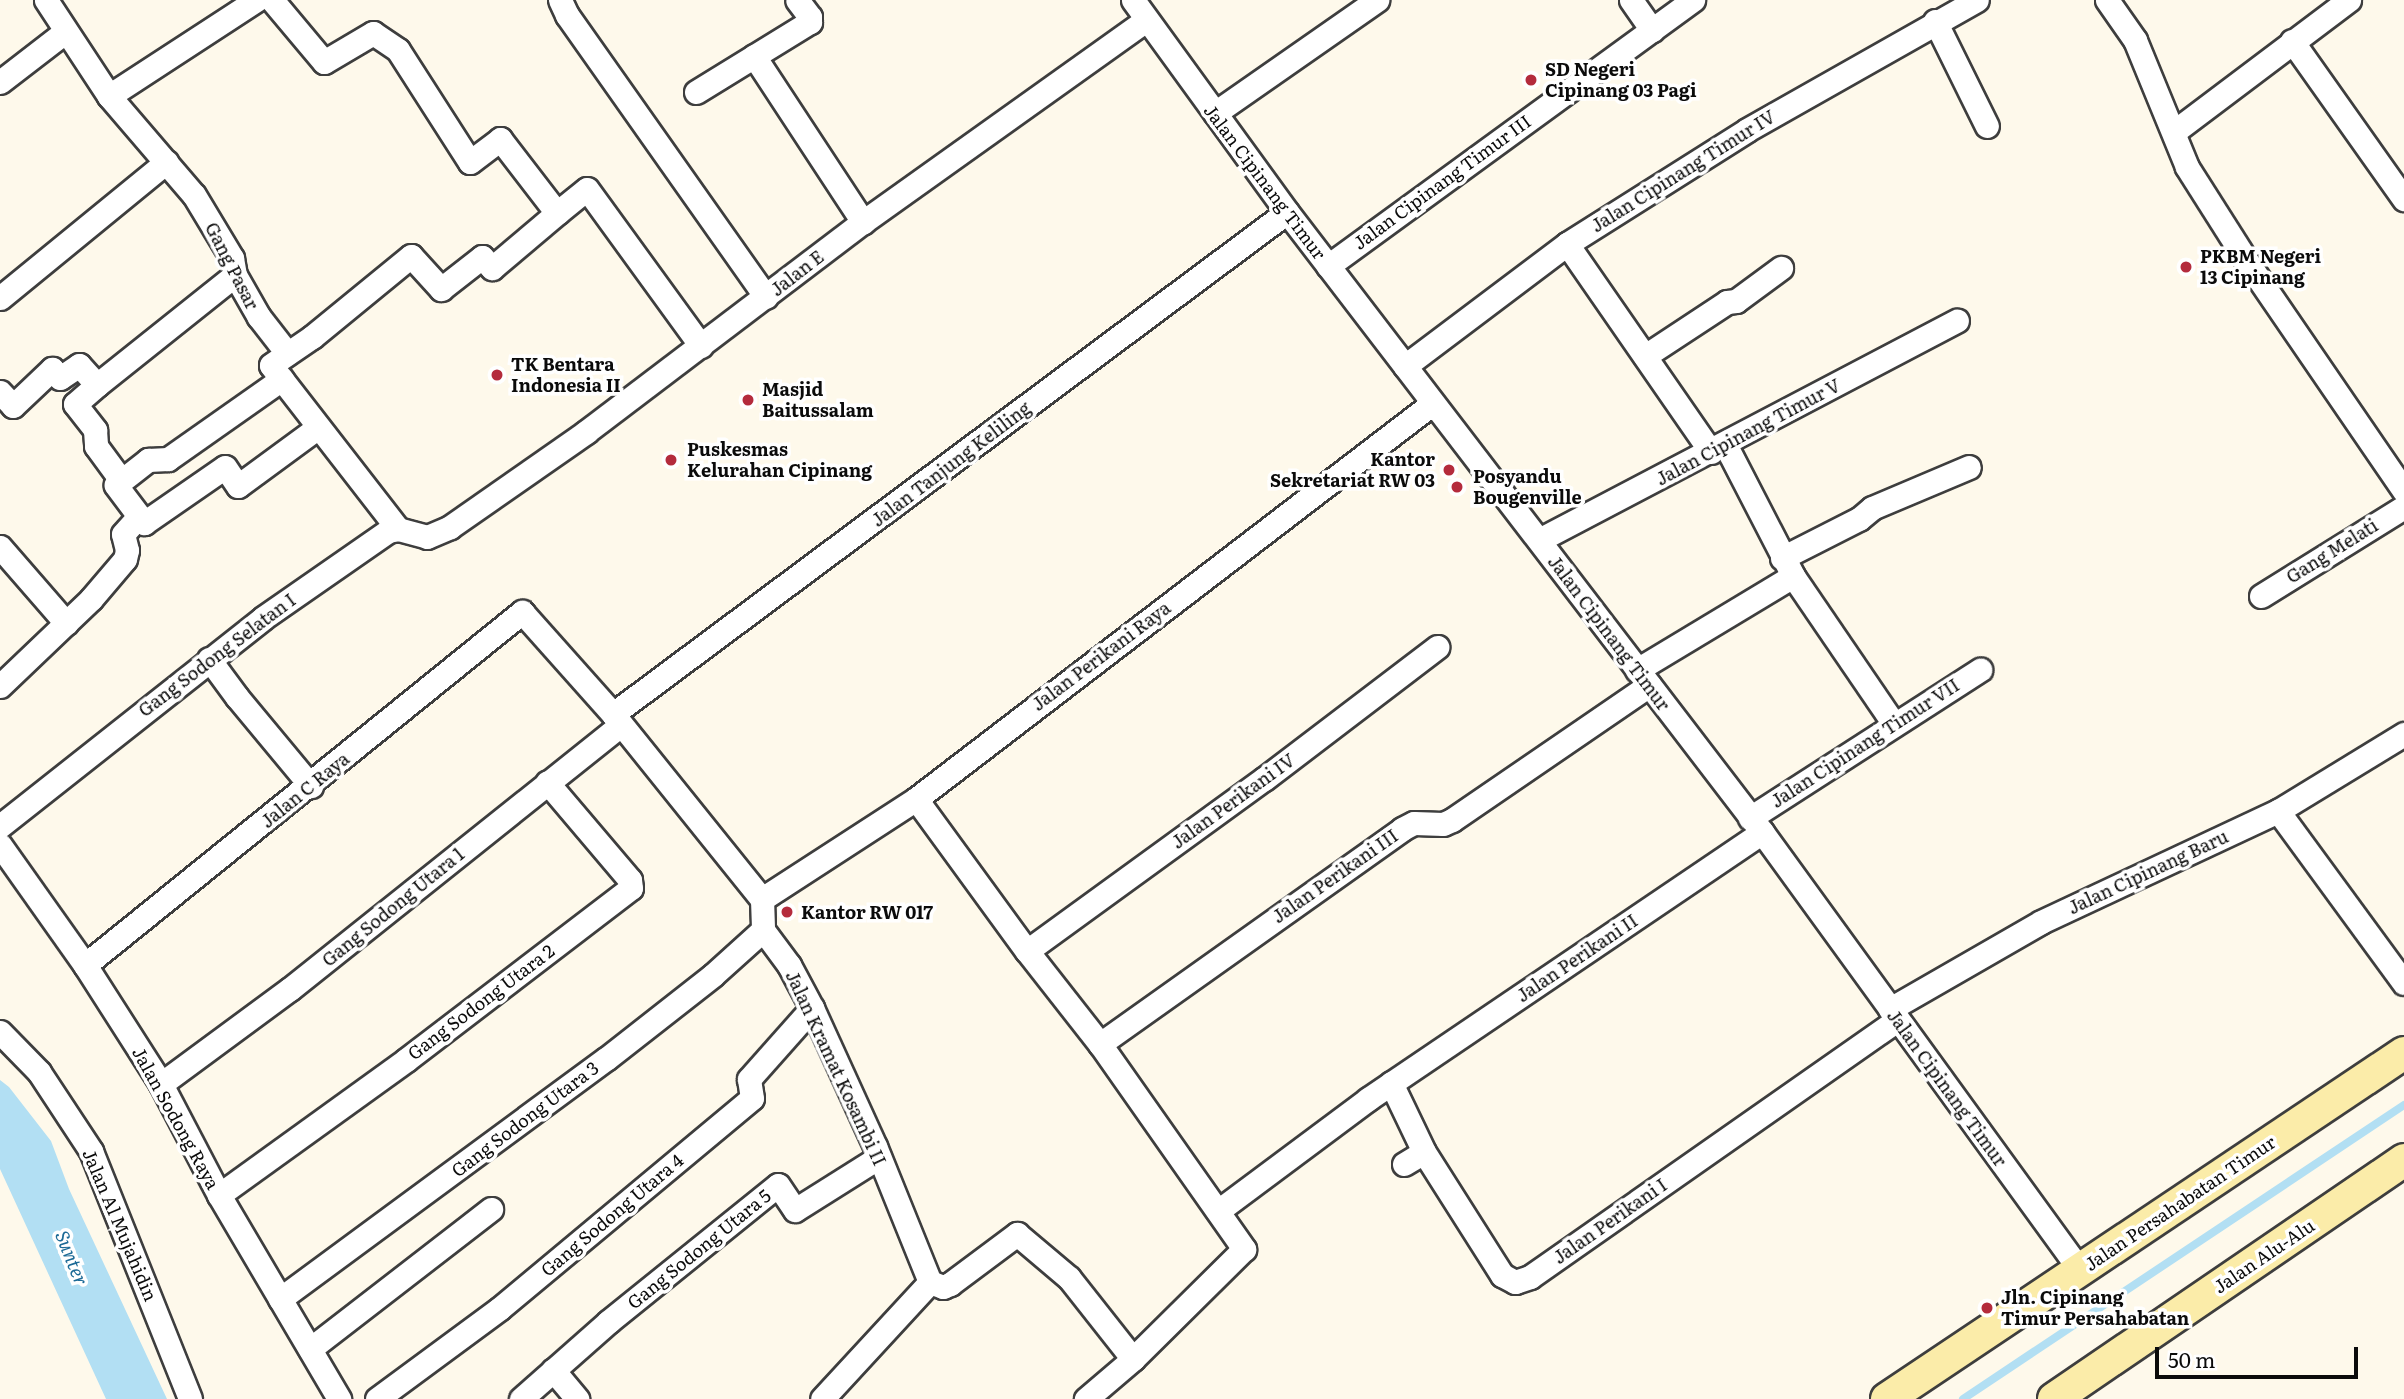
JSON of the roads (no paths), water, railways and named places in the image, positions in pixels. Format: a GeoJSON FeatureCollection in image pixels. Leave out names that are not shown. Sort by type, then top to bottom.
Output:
{"type":"FeatureCollection","features":[{"type":"Feature","properties":{"kind":"street","name":"Gang Pasar"},"geometry":{"type":"LineString","coordinates":[[46,0],[109,96],[194,195],[232,258],[235,275],[259,317],[287,353]]}},
{"type":"Feature","properties":{"kind":"street"},"geometry":{"type":"LineString","coordinates":[[109,96],[256,0]]}},
{"type":"Feature","properties":{"kind":"street"},"geometry":{"type":"LineString","coordinates":[[272,0],[324,62],[349,45],[376,33],[402,56],[470,162],[500,139],[557,212]]}},
{"type":"Feature","properties":{"kind":"street"},"geometry":{"type":"LineString","coordinates":[[560,0],[567,15],[766,297]]}},
{"type":"Feature","properties":{"kind":"street"},"geometry":{"type":"LineString","coordinates":[[696,92],[810,22],[810,17],[797,0]]}},
{"type":"Feature","properties":{"kind":"street"},"geometry":{"type":"LineString","coordinates":[[1215,113],[1377,0]]}},
{"type":"Feature","properties":{"kind":"street"},"geometry":{"type":"LineString","coordinates":[[1631,0],[1652,30]]}},
{"type":"Feature","properties":{"kind":"street","name":"Jalan Cipinang Timur III"},"geometry":{"type":"LineString","coordinates":[[1328,266],[1693,0]]}},
{"type":"Feature","properties":{"kind":"street","name":"Jalan Cipinang Timur IV"},"geometry":{"type":"LineString","coordinates":[[1405,366],[1567,244],[1747,130],[1935,21],[1977,0]]}},
{"type":"Feature","properties":{"kind":"street"},"geometry":{"type":"LineString","coordinates":[[2107,0],[2135,40],[2175,131],[2187,167],[2404,491]]}},
{"type":"Feature","properties":{"kind":"street"},"geometry":{"type":"LineString","coordinates":[[2175,131],[2349,0]]}},
{"type":"Feature","properties":{"kind":"street","name":"Jalan E"},"geometry":{"type":"LineString","coordinates":[[398,528],[427,537],[450,527],[766,297],[1139,6]]}},
{"type":"Feature","properties":{"kind":"street","name":"Jalan Cipinang Timur"},"geometry":{"type":"LineString","coordinates":[[1139,6],[1287,212],[1756,825],[2080,1270]]}},
{"type":"Feature","properties":{"kind":"street"},"geometry":{"type":"LineString","coordinates":[[1935,21],[1987,126]]}},
{"type":"Feature","properties":{"kind":"street"},"geometry":{"type":"LineString","coordinates":[[0,82],[65,32]]}},
{"type":"Feature","properties":{"kind":"street"},"geometry":{"type":"LineString","coordinates":[[2292,41],[2404,199]]}},
{"type":"Feature","properties":{"kind":"street"},"geometry":{"type":"LineString","coordinates":[[754,56],[863,222]]}},
{"type":"Feature","properties":{"kind":"street"},"geometry":{"type":"LineString","coordinates":[[0,298],[166,162]]}},
{"type":"Feature","properties":{"kind":"street"},"geometry":{"type":"LineString","coordinates":[[398,528],[317,428],[271,365],[312,337],[411,256],[441,289],[482,257],[492,268],[584,190],[590,191],[701,346]]}},
{"type":"Feature","properties":{"kind":"street","name":"Jalan Tanjung Keliling"},"geometry":{"type":"LineString","coordinates":[[617,719],[1287,212]]}},
{"type":"Feature","properties":{"kind":"street"},"geometry":{"type":"LineString","coordinates":[[1567,244],[1645,356],[1718,448],[1788,567],[1894,724]]}},
{"type":"Feature","properties":{"kind":"street"},"geometry":{"type":"LineString","coordinates":[[1645,356],[1727,302],[1736,301],[1781,268]]}},
{"type":"Feature","properties":{"kind":"street"},"geometry":{"type":"LineString","coordinates":[[121,481],[96,446],[95,430],[75,404],[235,275]]}},
{"type":"Feature","properties":{"kind":"street","name":"Jalan Cipinang Timur V"},"geometry":{"type":"LineString","coordinates":[[1539,540],[1956,321]]}},
{"type":"Feature","properties":{"kind":"street"},"geometry":{"type":"LineString","coordinates":[[0,392],[13,406],[52,369],[60,378],[79,365],[97,385]]}},
{"type":"Feature","properties":{"kind":"street"},"geometry":{"type":"LineString","coordinates":[[282,379],[168,459],[148,460],[116,485],[144,523],[225,467],[238,486],[317,428]]}},
{"type":"Feature","properties":{"kind":"street","name":"Jalan Perikani Raya"},"geometry":{"type":"LineString","coordinates":[[762,899],[916,799],[1433,403]]}},
{"type":"Feature","properties":{"kind":"street","name":"Jalan Perikani III"},"geometry":{"type":"LineString","coordinates":[[1100,1044],[1402,829],[1414,823],[1443,824],[1452,820],[1788,567],[1872,508],[1969,467]]}},
{"type":"Feature","properties":{"kind":"street","name":"Gang Melati"},"geometry":{"type":"LineString","coordinates":[[2261,596],[2404,507]]}},
{"type":"Feature","properties":{"kind":"street"},"geometry":{"type":"LineString","coordinates":[[0,686],[66,623],[125,558],[127,550],[122,534],[139,516]]}},
{"type":"Feature","properties":{"kind":"street","name":"Gang Sodong Selatan I"},"geometry":{"type":"LineString","coordinates":[[0,826],[263,618],[388,531],[398,528]]}},
{"type":"Feature","properties":{"kind":"street"},"geometry":{"type":"LineString","coordinates":[[0,547],[66,623]]}},
{"type":"Feature","properties":{"kind":"street","name":"Jalan C Raya"},"geometry":{"type":"LineString","coordinates":[[85,965],[311,786],[522,612],[617,719]]}},
{"type":"Feature","properties":{"kind":"street","name":"Jalan Perikani IV"},"geometry":{"type":"LineString","coordinates":[[1027,951],[1264,779],[1437,647]]}},
{"type":"Feature","properties":{"kind":"street"},"geometry":{"type":"LineString","coordinates":[[209,659],[311,786]]}},
{"type":"Feature","properties":{"kind":"street","name":"Jalan Cipinang Timur VII"},"geometry":{"type":"LineString","coordinates":[[1756,825],[1894,724],[1980,670]]}},
{"type":"Feature","properties":{"kind":"street"},"geometry":{"type":"LineString","coordinates":[[617,719],[762,899],[763,930]]}},
{"type":"Feature","properties":{"kind":"street","name":"Gang Sodong Utara 1"},"geometry":{"type":"LineString","coordinates":[[161,1084],[290,989],[547,782],[617,719]]}},
{"type":"Feature","properties":{"kind":"street","name":"Jalan Cipinang Baru"},"geometry":{"type":"LineString","coordinates":[[1894,1015],[2041,922],[2278,810],[2404,734]]}},
{"type":"Feature","properties":{"kind":"street","name":"Gang Sodong Utara 2"},"geometry":{"type":"LineString","coordinates":[[219,1195],[406,1060],[631,888],[630,880],[547,782]]}},
{"type":"Feature","properties":{"kind":"street"},"geometry":{"type":"LineString","coordinates":[[916,799],[1027,951],[1100,1044],[1244,1249],[1133,1359],[1086,1399]]}},
{"type":"Feature","properties":{"kind":"street"},"geometry":{"type":"LineString","coordinates":[[2278,810],[2404,984]]}},
{"type":"Feature","properties":{"kind":"street","name":"Jalan Perikani II"},"geometry":{"type":"LineString","coordinates":[[1218,1211],[1314,1137],[1756,825]]}},
{"type":"Feature","properties":{"kind":"street","name":"Jalan Sodong Raya"},"geometry":{"type":"LineString","coordinates":[[0,845],[85,965],[161,1084],[219,1195],[339,1399]]}},
{"type":"Feature","properties":{"kind":"street","name":"Jalan Kramat Kosambi II"},"geometry":{"type":"LineString","coordinates":[[763,930],[789,965],[812,1008],[879,1157],[930,1282]]}},
{"type":"Feature","properties":{"kind":"street","name":"Gang Sodong Utara 3"},"geometry":{"type":"LineString","coordinates":[[280,1299],[606,1059],[713,975],[763,930]]}},
{"type":"Feature","properties":{"kind":"street","name":"Gang Sodong Utara 4"},"geometry":{"type":"LineString","coordinates":[[377,1399],[499,1309],[752,1098],[748,1079],[812,1008]]}},
{"type":"Feature","properties":{"kind":"street","name":"Jalan Perikani I"},"geometry":{"type":"LineString","coordinates":[[1391,1083],[1424,1152],[1502,1275],[1515,1282],[1523,1281],[1894,1015]]}},
{"type":"Feature","properties":{"kind":"street","name":"Jalan Al Mujahidin"},"geometry":{"type":"LineString","coordinates":[[0,1032],[39,1072],[91,1151],[190,1399]]}},
{"type":"Feature","properties":{"kind":"street","name":"Jalan Persahabatan Timur"},"geometry":{"type":"LineString","coordinates":[[1887,1399],[2404,1053]]}},
{"type":"Feature","properties":{"kind":"street"},"geometry":{"type":"LineString","coordinates":[[1404,1164],[1424,1152]]}},
{"type":"Feature","properties":{"kind":"street","name":"Gang Sodong Utara 5"},"geometry":{"type":"LineString","coordinates":[[521,1399],[778,1185],[795,1210],[879,1157]]}},
{"type":"Feature","properties":{"kind":"street","name":"Jalan Alu-Alu"},"geometry":{"type":"LineString","coordinates":[[2054,1399],[2401,1169]]}},
{"type":"Feature","properties":{"kind":"street"},"geometry":{"type":"LineString","coordinates":[[310,1349],[491,1209]]}},
{"type":"Feature","properties":{"kind":"street"},"geometry":{"type":"LineString","coordinates":[[822,1399],[930,1282],[943,1287],[950,1284],[1017,1234],[1069,1278],[1133,1359]]}},
{"type":"Feature","properties":{"kind":"street"},"geometry":{"type":"LineString","coordinates":[[553,1370],[577,1399]]}},
{"type":"Feature","properties":{"kind":"water","name":"Sunter"},"geometry":{"type":"Polygon","coordinates":[[[0,1080],[9,1087],[51,1141],[69,1189],[167,1399],[106,1399],[0,1169],[0,1080]]]}},
{"type":"Feature","properties":{"kind":"waterway"},"geometry":{"type":"LineString","coordinates":[[1963,1399],[2404,1105]]}},
{"type":"Feature","properties":{"kind":"place","name":"SD Negeri Cipinang 03 Pagi"},"geometry":{"type":"Point","coordinates":[1531,80]}},
{"type":"Feature","properties":{"kind":"place","name":"PKBM Negeri 13 Cipinang"},"geometry":{"type":"Point","coordinates":[2186,267]}},
{"type":"Feature","properties":{"kind":"place","name":"TK Bentara Indonesia II"},"geometry":{"type":"Point","coordinates":[497,375]}},
{"type":"Feature","properties":{"kind":"place","name":"Masjid Baitussalam"},"geometry":{"type":"Point","coordinates":[748,400]}},
{"type":"Feature","properties":{"kind":"place","name":"Puskesmas Kelurahan Cipinang"},"geometry":{"type":"Point","coordinates":[671,460]}},
{"type":"Feature","properties":{"kind":"place","name":"Kantor Sekretariat RW 03"},"geometry":{"type":"Point","coordinates":[1449,470]}},
{"type":"Feature","properties":{"kind":"place","name":"Posyandu Bougenville"},"geometry":{"type":"Point","coordinates":[1457,487]}},
{"type":"Feature","properties":{"kind":"place","name":"Kantor RW 017"},"geometry":{"type":"Point","coordinates":[787,912]}},
{"type":"Feature","properties":{"kind":"place","name":"Jln. Cipinang Timur Persahabatan"},"geometry":{"type":"Point","coordinates":[1987,1308]}}]}
